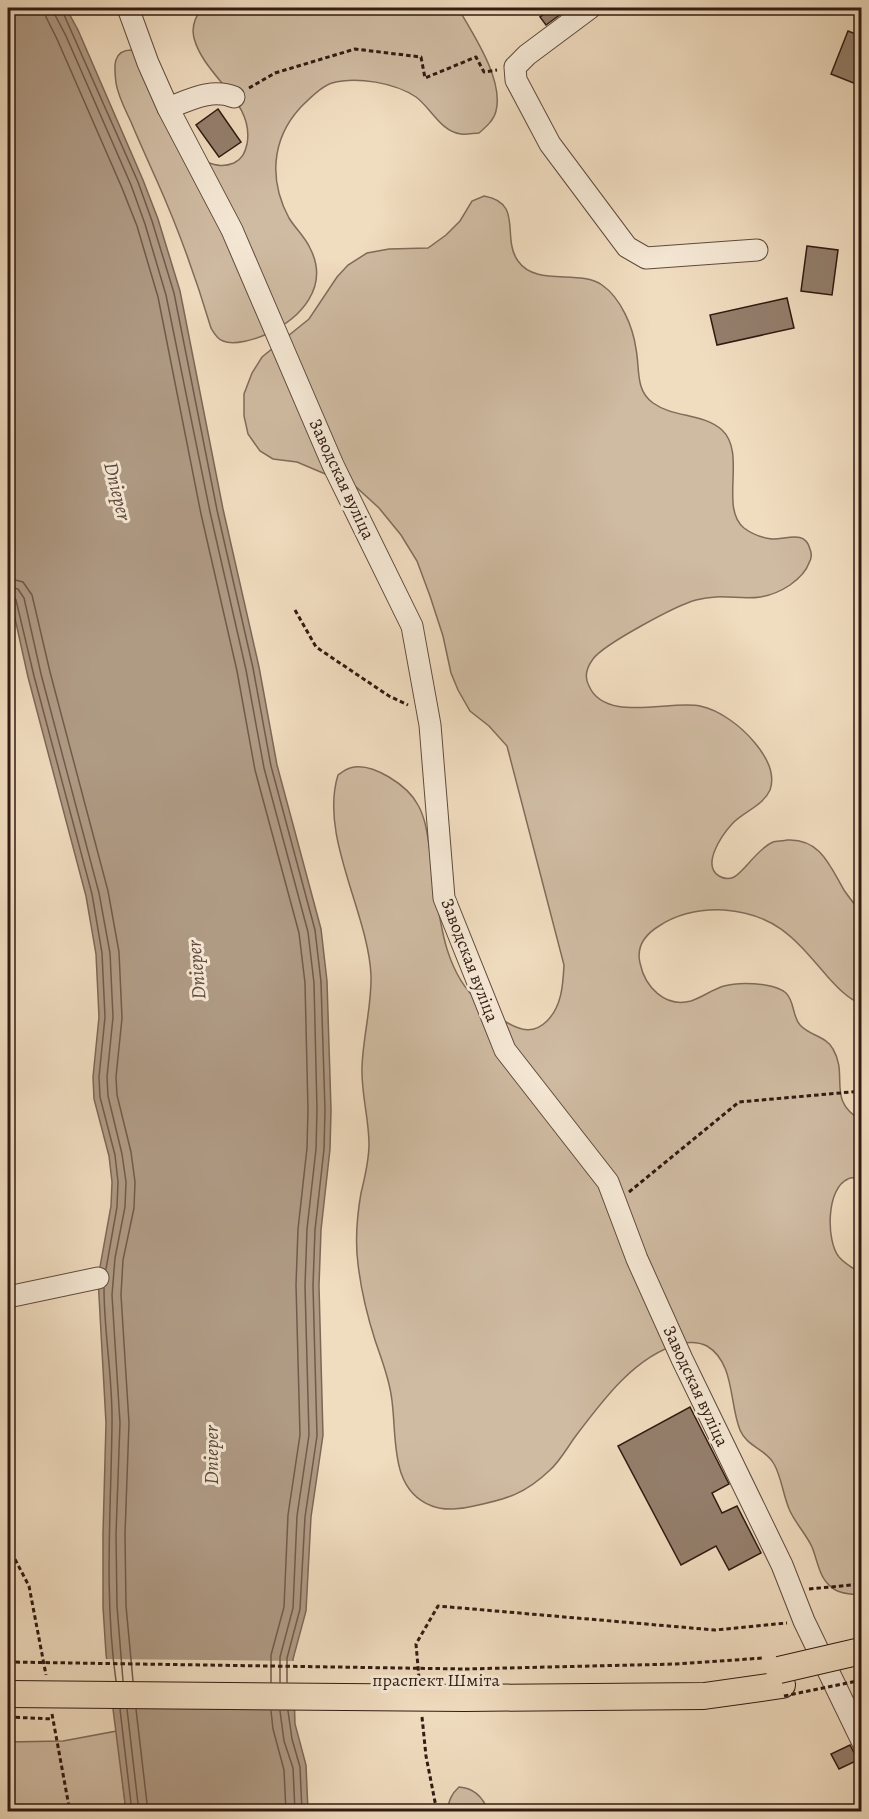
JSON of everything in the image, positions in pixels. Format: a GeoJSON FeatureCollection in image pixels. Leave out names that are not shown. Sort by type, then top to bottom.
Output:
{"type":"FeatureCollection","features":[{"type":"Feature","properties":{"kind":"main road","name":"праспект Шміта"},"geometry":{"type":"LineString","coordinates":[[8,1694],[778,1677],[861,1656]]}},
{"type":"Feature","properties":{"kind":"main road","name":"праспект Шміта"},"geometry":{"type":"LineString","coordinates":[[8,1676],[465,1683]]}},
{"type":"Feature","properties":{"kind":"street","name":"Заводская вуліца"},"geometry":{"type":"LineString","coordinates":[[128,8],[148,63],[168,108],[232,230],[333,465],[412,626],[430,725],[444,898],[505,1050],[608,1182],[637,1259],[673,1339],[782,1565],[804,1621],[861,1741]]}},
{"type":"Feature","properties":{"kind":"street"},"geometry":{"type":"LineString","coordinates":[[590,8],[514,67],[516,80],[550,144],[627,248],[646,258],[757,250]]}},
{"type":"Feature","properties":{"kind":"street"},"geometry":{"type":"LineString","coordinates":[[168,108],[205,94],[225,93],[234,97]]}},
{"type":"Feature","properties":{"kind":"street"},"geometry":{"type":"LineString","coordinates":[[8,1297],[98,1278]]}},
{"type":"Feature","properties":{"kind":"path"},"geometry":{"type":"LineString","coordinates":[[234,97],[275,73],[355,49],[421,57],[425,78],[476,57],[484,72]]}},
{"type":"Feature","properties":{"kind":"path"},"geometry":{"type":"LineString","coordinates":[[296,610],[316,647],[389,696],[414,708],[427,707]]}},
{"type":"Feature","properties":{"kind":"path"},"geometry":{"type":"LineString","coordinates":[[616,1202],[739,1102],[861,1091]]}},
{"type":"Feature","properties":{"kind":"path"},"geometry":{"type":"LineString","coordinates":[[8,1546],[29,1586],[46,1678]]}},
{"type":"Feature","properties":{"kind":"path"},"geometry":{"type":"LineString","coordinates":[[792,1591],[861,1584]]}},
{"type":"Feature","properties":{"kind":"path"},"geometry":{"type":"LineString","coordinates":[[420,1689],[416,1644],[438,1606],[715,1629],[804,1621]]}},
{"type":"Feature","properties":{"kind":"path"},"geometry":{"type":"LineString","coordinates":[[8,1662],[465,1683],[676,1664],[778,1677],[861,1680]]}},
{"type":"Feature","properties":{"kind":"path"},"geometry":{"type":"LineString","coordinates":[[51,1709],[70,1812]]}},
{"type":"Feature","properties":{"kind":"path"},"geometry":{"type":"LineString","coordinates":[[422,1711],[426,1756],[437,1812]]}},
{"type":"Feature","properties":{"kind":"path"},"geometry":{"type":"LineString","coordinates":[[8,1717],[53,1719]]}},
{"type":"Feature","properties":{"kind":"shaded area"},"geometry":{"type":"Polygon","coordinates":[[[202,8],[458,8],[486,58],[496,85],[495,114],[479,133],[454,132],[442,124],[416,97],[398,88],[376,82],[353,80],[332,83],[319,90],[300,108],[283,133],[276,161],[276,175],[278,190],[289,218],[308,244],[315,262],[314,288],[309,300],[291,319],[267,334],[239,342],[221,340],[211,328],[179,235],[122,102],[115,77],[118,56],[126,50],[133,50],[207,162],[224,165],[239,160],[247,144],[244,115],[199,52],[193,30],[194,22],[202,8]]]}},
{"type":"Feature","properties":{"kind":"shaded area"},"geometry":{"type":"Polygon","coordinates":[[[484,196],[504,206],[510,222],[513,252],[526,269],[546,276],[593,280],[615,297],[632,332],[639,379],[647,398],[661,408],[706,421],[722,430],[729,440],[732,452],[734,507],[737,519],[744,528],[761,537],[777,539],[799,537],[804,539],[811,551],[806,570],[790,585],[765,596],[754,598],[709,597],[673,609],[600,652],[593,659],[586,676],[587,683],[597,697],[609,704],[639,708],[687,705],[715,711],[744,731],[762,753],[771,771],[770,790],[758,805],[732,824],[723,835],[715,850],[712,865],[719,876],[734,877],[773,842],[798,841],[808,844],[823,855],[861,915],[861,1004],[839,989],[805,951],[783,931],[771,923],[742,912],[707,910],[674,918],[659,926],[646,937],[639,951],[639,957],[646,980],[651,987],[658,994],[673,1001],[691,1001],[720,987],[739,983],[768,985],[784,991],[791,1001],[800,1025],[826,1041],[833,1049],[839,1069],[841,1096],[844,1104],[861,1120],[861,1179],[849,1178],[835,1193],[830,1215],[830,1228],[839,1257],[861,1273],[861,1595],[836,1590],[823,1577],[812,1547],[790,1511],[774,1464],[743,1436],[740,1430],[730,1384],[722,1362],[716,1353],[701,1344],[679,1344],[663,1350],[634,1369],[596,1409],[554,1466],[532,1485],[515,1494],[469,1507],[442,1509],[418,1498],[408,1487],[401,1473],[397,1458],[390,1387],[367,1312],[357,1255],[358,1211],[369,1150],[362,1067],[371,975],[362,926],[339,848],[334,799],[338,775],[348,769],[359,767],[379,772],[398,783],[418,805],[427,831],[443,936],[457,973],[480,1003],[517,1027],[527,1030],[537,1028],[547,1021],[559,1002],[564,965],[507,746],[489,726],[470,711],[458,690],[451,673],[443,636],[417,561],[401,535],[379,508],[356,487],[297,462],[273,459],[260,451],[248,434],[244,416],[244,394],[252,373],[262,357],[309,319],[337,277],[348,265],[367,253],[389,249],[428,248],[460,221],[472,201],[484,196]]]}},
{"type":"Feature","properties":{"kind":"shaded area"},"geometry":{"type":"Polygon","coordinates":[[[117,1731],[126,1811],[8,1811],[8,1742],[63,1741],[117,1731]]]}},
{"type":"Feature","properties":{"kind":"shaded area"},"geometry":{"type":"Polygon","coordinates":[[[459,1787],[477,1794],[488,1811],[447,1811],[454,1792],[459,1787]]]}},
{"type":"Feature","properties":{"kind":"water","name":"Dnieper"},"geometry":{"type":"Polygon","coordinates":[[[8,8],[66,8],[78,30],[158,219],[180,291],[223,509],[259,667],[277,765],[321,929],[327,981],[331,1110],[330,1149],[321,1230],[319,1286],[323,1435],[311,1517],[306,1611],[293,1659],[295,1724],[306,1765],[308,1811],[126,1811],[106,1654],[103,1607],[106,1423],[98,1278],[111,1206],[112,1182],[109,1156],[94,1099],[93,1077],[99,1017],[96,954],[86,896],[28,677],[8,587],[8,8]]]}},
{"type":"Feature","properties":{"kind":"pier"},"geometry":{"type":"Polygon","coordinates":[[[104,1659],[296,1661],[297,1707],[110,1705],[104,1659]]]}},
{"type":"Feature","properties":{"kind":"building"},"geometry":{"type":"Polygon","coordinates":[[[552,8],[569,8],[546,25],[540,17],[552,8]]]}},
{"type":"Feature","properties":{"kind":"building"},"geometry":{"type":"Polygon","coordinates":[[[848,31],[861,36],[861,86],[831,74],[848,31]]]}},
{"type":"Feature","properties":{"kind":"building"},"geometry":{"type":"Polygon","coordinates":[[[218,109],[241,142],[219,157],[196,125],[218,109]]]}},
{"type":"Feature","properties":{"kind":"building"},"geometry":{"type":"Polygon","coordinates":[[[807,246],[838,250],[832,295],[801,291],[807,246]]]}},
{"type":"Feature","properties":{"kind":"building"},"geometry":{"type":"Polygon","coordinates":[[[787,298],[794,328],[717,345],[710,315],[787,298]]]}},
{"type":"Feature","properties":{"kind":"building"},"geometry":{"type":"Polygon","coordinates":[[[690,1407],[729,1484],[712,1493],[722,1513],[737,1506],[761,1553],[729,1570],[716,1546],[681,1565],[618,1446],[690,1407]]]}},
{"type":"Feature","properties":{"kind":"building"},"geometry":{"type":"Polygon","coordinates":[[[850,1745],[858,1760],[839,1769],[831,1754],[850,1745]]]}}]}
